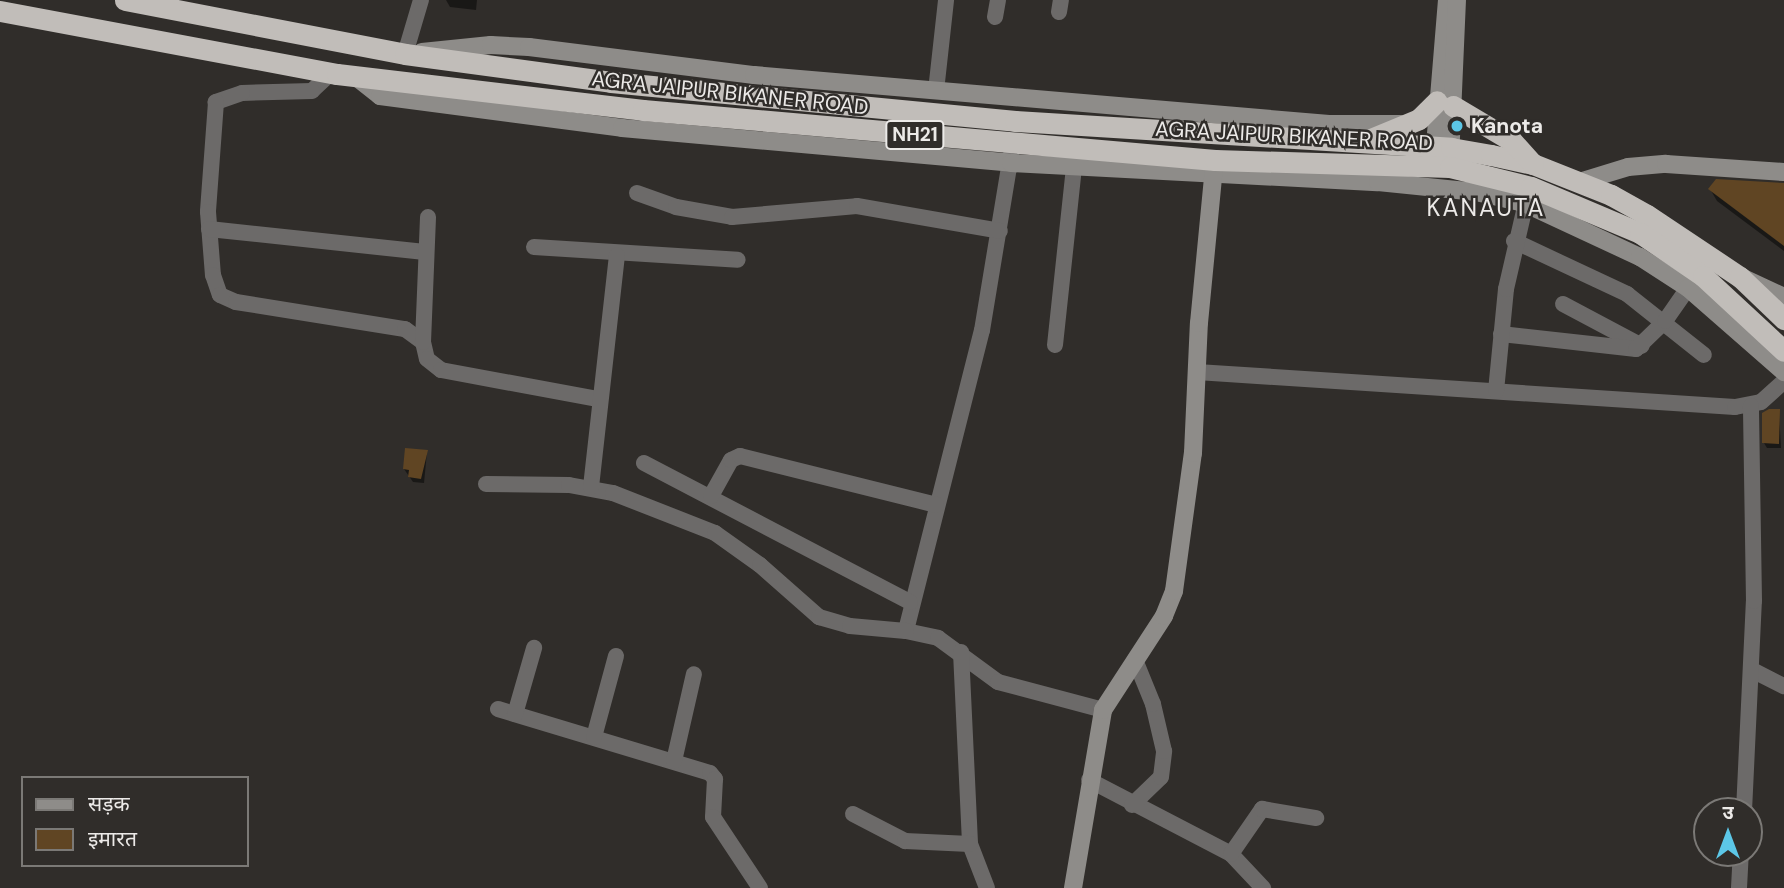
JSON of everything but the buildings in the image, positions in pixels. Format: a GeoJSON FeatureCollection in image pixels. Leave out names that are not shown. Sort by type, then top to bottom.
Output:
{"type":"FeatureCollection","features":[{"type":"Feature","properties":{"kind":"highway","name":"AGRA JAIPUR BIKANER ROAD"},"geometry":{"type":"LineString","coordinates":[[125,0],[405,54],[709,93],[1015,121],[1361,144],[1442,167],[1640,233],[1703,276],[1784,351]]}},
{"type":"Feature","properties":{"kind":"highway","name":"AGRA JAIPUR BIKANER ROAD"},"geometry":{"type":"LineString","coordinates":[[0,11],[331,73],[1012,153],[1214,168],[1533,164],[1579,182],[1647,215],[1740,277],[1784,319]]}},
{"type":"Feature","properties":{"kind":"highway"},"geometry":{"type":"LineString","coordinates":[[1361,144],[1419,119],[1445,104],[1512,141],[1533,164]]}},
{"type":"Feature","properties":{"kind":"street"},"geometry":{"type":"LineString","coordinates":[[421,0],[405,54],[491,45],[529,47],[754,75],[936,91],[1329,124],[1405,124]]}},
{"type":"Feature","properties":{"kind":"street"},"geometry":{"type":"LineString","coordinates":[[936,91],[947,0]]}},
{"type":"Feature","properties":{"kind":"street"},"geometry":{"type":"LineString","coordinates":[[1442,167],[1447,0]]}},
{"type":"Feature","properties":{"kind":"street"},"geometry":{"type":"LineString","coordinates":[[1445,104],[1457,0]]}},
{"type":"Feature","properties":{"kind":"street"},"geometry":{"type":"LineString","coordinates":[[331,73],[312,91],[242,93],[216,102],[209,229],[213,275],[220,295],[236,302],[383,323],[415,333],[423,342]]}},
{"type":"Feature","properties":{"kind":"street"},"geometry":{"type":"LineString","coordinates":[[906,632],[910,602],[982,330],[1012,153],[1074,167],[1214,168],[1196,372],[1193,453],[1174,591],[1164,616],[1102,710],[1073,888]]}},
{"type":"Feature","properties":{"kind":"street"},"geometry":{"type":"LineString","coordinates":[[1579,182],[1628,167],[1665,164],[1784,172]]}},
{"type":"Feature","properties":{"kind":"street"},"geometry":{"type":"LineString","coordinates":[[1055,345],[1074,167]]}},
{"type":"Feature","properties":{"kind":"street"},"geometry":{"type":"LineString","coordinates":[[637,193],[676,207],[732,217],[857,206],[1000,231]]}},
{"type":"Feature","properties":{"kind":"street"},"geometry":{"type":"LineString","coordinates":[[1496,391],[1500,334],[1514,241],[1527,195],[1688,288],[1784,372]]}},
{"type":"Feature","properties":{"kind":"street"},"geometry":{"type":"LineString","coordinates":[[428,217],[423,342],[427,359],[441,370],[598,399]]}},
{"type":"Feature","properties":{"kind":"street"},"geometry":{"type":"LineString","coordinates":[[209,229],[425,252]]}},
{"type":"Feature","properties":{"kind":"street"},"geometry":{"type":"LineString","coordinates":[[1514,241],[1609,283],[1665,321],[1704,355]]}},
{"type":"Feature","properties":{"kind":"street"},"geometry":{"type":"LineString","coordinates":[[534,247],[617,255],[738,260]]}},
{"type":"Feature","properties":{"kind":"street"},"geometry":{"type":"LineString","coordinates":[[591,487],[598,399],[617,255]]}},
{"type":"Feature","properties":{"kind":"street"},"geometry":{"type":"LineString","coordinates":[[1740,277],[1784,297]]}},
{"type":"Feature","properties":{"kind":"street"},"geometry":{"type":"LineString","coordinates":[[1500,334],[1630,350],[1642,346],[1665,321],[1688,288]]}},
{"type":"Feature","properties":{"kind":"street"},"geometry":{"type":"LineString","coordinates":[[1563,304],[1642,346]]}},
{"type":"Feature","properties":{"kind":"street"},"geometry":{"type":"LineString","coordinates":[[1196,372],[1751,406],[1784,382]]}},
{"type":"Feature","properties":{"kind":"street"},"geometry":{"type":"LineString","coordinates":[[1745,797],[1752,670],[1751,406]]}},
{"type":"Feature","properties":{"kind":"street"},"geometry":{"type":"LineString","coordinates":[[710,496],[731,460],[740,456],[844,486],[936,505]]}},
{"type":"Feature","properties":{"kind":"street"},"geometry":{"type":"LineString","coordinates":[[644,463],[910,602]]}},
{"type":"Feature","properties":{"kind":"street"},"geometry":{"type":"LineString","coordinates":[[486,484],[591,487],[715,533],[760,565],[819,617],[850,626],[938,638],[961,652],[998,682],[1102,710]]}},
{"type":"Feature","properties":{"kind":"street"},"geometry":{"type":"LineString","coordinates":[[515,714],[534,648]]}},
{"type":"Feature","properties":{"kind":"street"},"geometry":{"type":"LineString","coordinates":[[961,652],[970,844],[987,888]]}},
{"type":"Feature","properties":{"kind":"street"},"geometry":{"type":"LineString","coordinates":[[594,737],[616,656]]}},
{"type":"Feature","properties":{"kind":"street"},"geometry":{"type":"LineString","coordinates":[[1132,805],[1161,777],[1164,751],[1153,704],[1135,660]]}},
{"type":"Feature","properties":{"kind":"street"},"geometry":{"type":"LineString","coordinates":[[1752,670],[1784,686]]}},
{"type":"Feature","properties":{"kind":"street"},"geometry":{"type":"LineString","coordinates":[[674,761],[694,674]]}},
{"type":"Feature","properties":{"kind":"street"},"geometry":{"type":"LineString","coordinates":[[498,709],[710,773],[715,779],[713,817],[760,888]]}},
{"type":"Feature","properties":{"kind":"street"},"geometry":{"type":"LineString","coordinates":[[1089,780],[1132,805],[1231,854],[1263,888]]}},
{"type":"Feature","properties":{"kind":"street"},"geometry":{"type":"LineString","coordinates":[[1231,854],[1262,808],[1316,818]]}},
{"type":"Feature","properties":{"kind":"street"},"geometry":{"type":"LineString","coordinates":[[853,814],[881,824],[905,841],[970,844]]}},
{"type":"Feature","properties":{"kind":"street"},"geometry":{"type":"LineString","coordinates":[[1739,888],[1740,867]]}},
{"type":"Feature","properties":{"kind":"place","name":"Kanota"},"geometry":{"type":"Point","coordinates":[1457,126]}},
{"type":"Feature","properties":{"kind":"district","name":"KANAUTA"},"geometry":{"type":"Point","coordinates":[1486,208]}}]}
